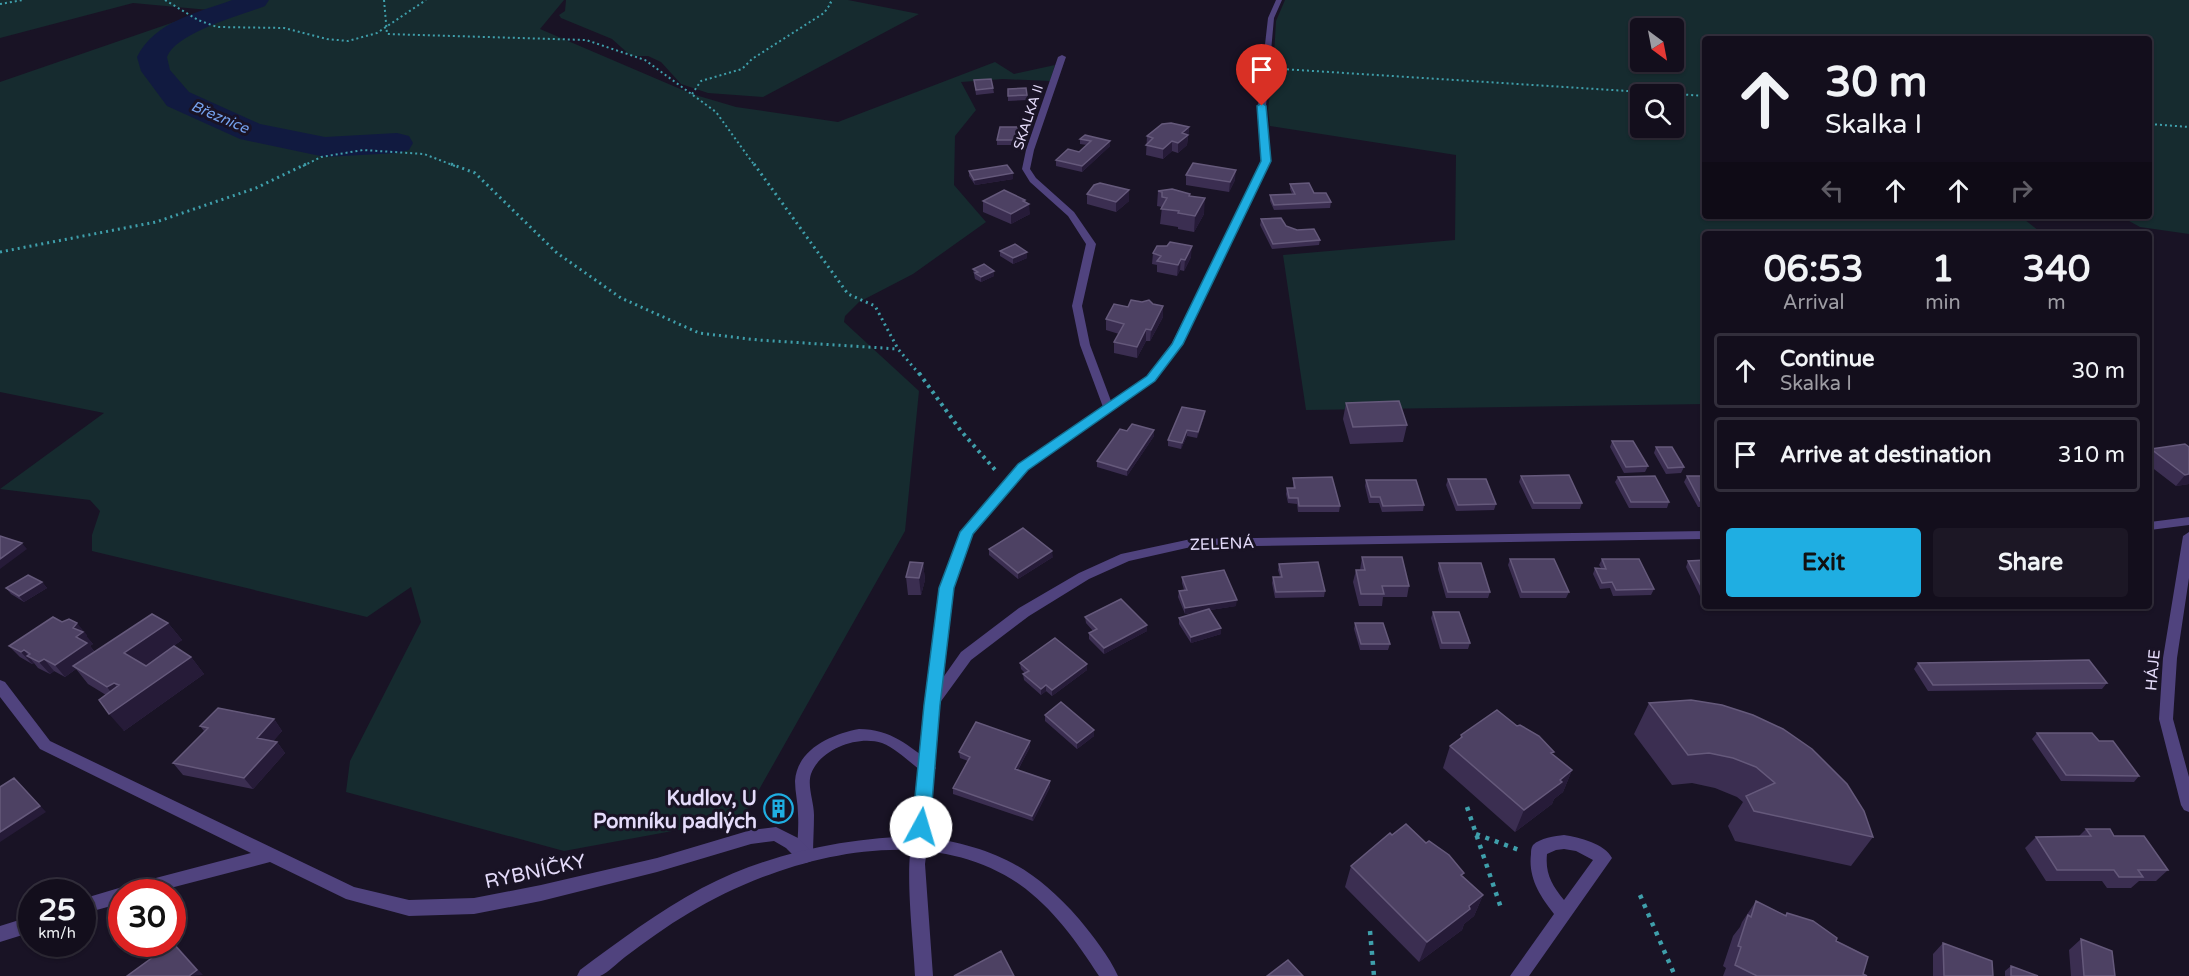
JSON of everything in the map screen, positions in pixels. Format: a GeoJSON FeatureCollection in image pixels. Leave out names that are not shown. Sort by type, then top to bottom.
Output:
{"type":"FeatureCollection","features":[{"type":"Feature","properties":{"kind":"street"},"geometry":{"type":"LineString","coordinates":[[932,705],[946,588],[967,532],[1023,467],[1151,379],[1177,344],[1266,161],[1262,106],[1271,18],[1279,0]]}},
{"type":"Feature","properties":{"kind":"street","name":"SKALKA II"},"geometry":{"type":"LineString","coordinates":[[1062,57],[1030,150],[1026,169],[1033,180],[1071,214],[1091,244],[1077,306],[1085,345],[1108,407]]}},
{"type":"Feature","properties":{"kind":"street"},"geometry":{"type":"LineString","coordinates":[[2152,526],[2189,521]]}},
{"type":"Feature","properties":{"kind":"street","name":"ZELENÁ"},"geometry":{"type":"LineString","coordinates":[[924,976],[917,864],[928,768],[932,705],[944,684],[966,656],[1024,612],[1084,576],[1126,557],[1191,543],[1702,535]]}},
{"type":"Feature","properties":{"kind":"street","name":"HÁJE"},"geometry":{"type":"LineString","coordinates":[[2189,536],[2170,658],[2166,719],[2189,805]]}},
{"type":"Feature","properties":{"kind":"street","name":"RYBNÍČKY"},"geometry":{"type":"LineString","coordinates":[[0,686],[45,745],[352,894],[409,908],[474,906],[541,893],[657,865],[752,837],[776,834],[792,843],[805,856]]}},
{"type":"Feature","properties":{"kind":"street"},"geometry":{"type":"LineString","coordinates":[[805,856],[806,806],[801,790],[805,772],[814,757],[833,742],[859,735],[882,737],[928,768]]}},
{"type":"Feature","properties":{"kind":"street"},"geometry":{"type":"LineString","coordinates":[[586,976],[657,924],[729,883],[766,867],[805,856],[865,844],[920,841],[956,847],[986,857],[1034,885],[1074,926],[1109,976]]}},
{"type":"Feature","properties":{"kind":"street"},"geometry":{"type":"LineString","coordinates":[[1519,976],[1604,858],[1587,848],[1569,842],[1551,842],[1539,850],[1537,866],[1539,881],[1564,913]]}},
{"type":"Feature","properties":{"kind":"street"},"geometry":{"type":"LineString","coordinates":[[178,879],[272,854]]}},
{"type":"Feature","properties":{"kind":"street"},"geometry":{"type":"LineString","coordinates":[[0,934],[18,928]]}},
{"type":"Feature","properties":{"kind":"path"},"geometry":{"type":"LineString","coordinates":[[0,4],[23,0]]}},
{"type":"Feature","properties":{"kind":"path"},"geometry":{"type":"LineString","coordinates":[[165,0],[209,25],[241,29],[274,27],[347,42],[362,39],[426,0]]}},
{"type":"Feature","properties":{"kind":"path"},"geometry":{"type":"LineString","coordinates":[[384,0],[387,34],[586,40],[645,60],[716,112],[848,294],[875,306],[898,350],[924,379],[961,431],[1007,483]]}},
{"type":"Feature","properties":{"kind":"path"},"geometry":{"type":"LineString","coordinates":[[692,94],[701,81],[742,69],[752,59],[824,13],[831,3],[828,0]]}},
{"type":"Feature","properties":{"kind":"path"},"geometry":{"type":"LineString","coordinates":[[1267,68],[1702,96]]}},
{"type":"Feature","properties":{"kind":"path"},"geometry":{"type":"LineString","coordinates":[[2152,124],[2189,127]]}},
{"type":"Feature","properties":{"kind":"path"},"geometry":{"type":"LineString","coordinates":[[0,252],[156,222],[256,189],[321,157],[363,150],[424,154],[475,173],[557,253],[621,298],[699,333],[758,340],[859,345],[898,350]]}},
{"type":"Feature","properties":{"kind":"path"},"geometry":{"type":"LineString","coordinates":[[1467,807],[1502,911]]}},
{"type":"Feature","properties":{"kind":"path"},"geometry":{"type":"LineString","coordinates":[[1476,834],[1520,850]]}},
{"type":"Feature","properties":{"kind":"path"},"geometry":{"type":"LineString","coordinates":[[1640,894],[1675,976]]}},
{"type":"Feature","properties":{"kind":"path"},"geometry":{"type":"LineString","coordinates":[[1370,931],[1374,976]]}},
{"type":"Feature","properties":{"kind":"green space"},"geometry":{"type":"Polygon","coordinates":[[[0,0],[564,0],[540,29],[692,94],[736,107],[838,122],[995,62],[1014,74],[1055,65],[1050,81],[1003,79],[961,82],[976,110],[955,136],[954,185],[986,222],[913,274],[859,302],[845,316],[844,322],[919,391],[905,531],[743,818],[564,851],[346,792],[350,761],[421,622],[411,587],[367,617],[92,551],[92,535],[100,511],[90,500],[0,489],[104,413],[0,392],[0,82],[209,10],[133,3],[0,38],[0,0]]]}},
{"type":"Feature","properties":{"kind":"green space"},"geometry":{"type":"Polygon","coordinates":[[[566,0],[848,0],[919,14],[763,97],[708,93],[681,84],[661,62],[648,56],[631,56],[612,39],[561,18],[559,15],[565,11],[566,0]]]}},
{"type":"Feature","properties":{"kind":"green space"},"geometry":{"type":"Polygon","coordinates":[[[1285,0],[2189,0],[2189,234],[2140,227],[2125,219],[2152,219],[2152,36],[1702,36],[1702,219],[2024,219],[2039,231],[1702,231],[1702,404],[1306,410],[1283,255],[1455,240],[1456,155],[1270,126],[1268,109],[1276,21],[1285,0]]]}},
{"type":"Feature","properties":{"kind":"building"},"geometry":{"type":"Polygon","coordinates":[[[991,79],[993,88],[976,90],[974,80],[991,79]]]}},
{"type":"Feature","properties":{"kind":"building"},"geometry":{"type":"Polygon","coordinates":[[[1026,88],[1027,95],[1008,96],[1008,89],[1026,88]]]}},
{"type":"Feature","properties":{"kind":"building"},"geometry":{"type":"Polygon","coordinates":[[[1171,123],[1189,127],[1182,133],[1188,135],[1178,143],[1172,141],[1163,149],[1146,145],[1153,138],[1147,136],[1162,124],[1171,123]]]}},
{"type":"Feature","properties":{"kind":"building"},"geometry":{"type":"Polygon","coordinates":[[[1000,127],[1020,127],[1018,140],[997,140],[1000,127]]]}},
{"type":"Feature","properties":{"kind":"building"},"geometry":{"type":"Polygon","coordinates":[[[1085,135],[1110,141],[1082,166],[1056,160],[1068,149],[1079,152],[1091,141],[1080,139],[1085,135]]]}},
{"type":"Feature","properties":{"kind":"building"},"geometry":{"type":"Polygon","coordinates":[[[1193,163],[1236,170],[1230,182],[1186,175],[1193,163]]]}},
{"type":"Feature","properties":{"kind":"building"},"geometry":{"type":"Polygon","coordinates":[[[1007,165],[1013,173],[974,180],[969,171],[1007,165]]]}},
{"type":"Feature","properties":{"kind":"building"},"geometry":{"type":"Polygon","coordinates":[[[1100,183],[1129,190],[1116,202],[1087,194],[1094,185],[1100,183]]]}},
{"type":"Feature","properties":{"kind":"building"},"geometry":{"type":"Polygon","coordinates":[[[1309,183],[1314,193],[1326,193],[1331,202],[1274,205],[1270,195],[1295,194],[1290,184],[1309,183]]]}},
{"type":"Feature","properties":{"kind":"building"},"geometry":{"type":"Polygon","coordinates":[[[1172,189],[1190,194],[1189,196],[1205,198],[1195,216],[1161,209],[1167,198],[1162,197],[1162,192],[1158,191],[1172,189]]]}},
{"type":"Feature","properties":{"kind":"building"},"geometry":{"type":"Polygon","coordinates":[[[1004,190],[1029,204],[1011,214],[983,201],[1004,190]]]}},
{"type":"Feature","properties":{"kind":"building"},"geometry":{"type":"Polygon","coordinates":[[[1281,218],[1286,226],[1297,230],[1314,229],[1320,240],[1273,244],[1261,219],[1281,218]]]}},
{"type":"Feature","properties":{"kind":"building"},"geometry":{"type":"Polygon","coordinates":[[[1170,242],[1192,246],[1185,260],[1181,259],[1178,265],[1157,261],[1161,256],[1153,253],[1157,246],[1167,246],[1170,242]]]}},
{"type":"Feature","properties":{"kind":"building"},"geometry":{"type":"Polygon","coordinates":[[[1015,244],[1027,252],[1013,258],[1000,251],[1015,244]]]}},
{"type":"Feature","properties":{"kind":"building"},"geometry":{"type":"Polygon","coordinates":[[[984,264],[994,271],[981,277],[973,269],[984,264]]]}},
{"type":"Feature","properties":{"kind":"building"},"geometry":{"type":"Polygon","coordinates":[[[1131,300],[1142,302],[1149,300],[1153,304],[1163,306],[1151,330],[1146,329],[1137,347],[1114,342],[1124,324],[1106,319],[1114,304],[1128,307],[1131,300]]]}},
{"type":"Feature","properties":{"kind":"building"},"geometry":{"type":"Polygon","coordinates":[[[1399,401],[1407,425],[1353,427],[1346,403],[1399,401]]]}},
{"type":"Feature","properties":{"kind":"building"},"geometry":{"type":"Polygon","coordinates":[[[1182,407],[1205,411],[1198,432],[1187,430],[1182,443],[1168,440],[1182,407]]]}},
{"type":"Feature","properties":{"kind":"building"},"geometry":{"type":"Polygon","coordinates":[[[1132,424],[1154,430],[1127,470],[1097,461],[1120,429],[1127,431],[1132,424]]]}},
{"type":"Feature","properties":{"kind":"building"},"geometry":{"type":"Polygon","coordinates":[[[1612,441],[1633,441],[1648,466],[1626,467],[1612,441]]]}},
{"type":"Feature","properties":{"kind":"building"},"geometry":{"type":"Polygon","coordinates":[[[2185,444],[2189,447],[2189,474],[2185,475],[2152,449],[2185,444]]]}},
{"type":"Feature","properties":{"kind":"building"},"geometry":{"type":"Polygon","coordinates":[[[1656,447],[1672,447],[1684,467],[1668,468],[1656,447]]]}},
{"type":"Feature","properties":{"kind":"building"},"geometry":{"type":"Polygon","coordinates":[[[1569,475],[1582,503],[1534,503],[1521,476],[1569,475]]]}},
{"type":"Feature","properties":{"kind":"building"},"geometry":{"type":"Polygon","coordinates":[[[1655,476],[1669,502],[1631,502],[1618,477],[1655,476]]]}},
{"type":"Feature","properties":{"kind":"building"},"geometry":{"type":"Polygon","coordinates":[[[1687,476],[1702,476],[1702,501],[1687,476]]]}},
{"type":"Feature","properties":{"kind":"building"},"geometry":{"type":"Polygon","coordinates":[[[1332,477],[1340,506],[1299,506],[1298,498],[1289,498],[1287,488],[1295,488],[1293,478],[1332,477]]]}},
{"type":"Feature","properties":{"kind":"building"},"geometry":{"type":"Polygon","coordinates":[[[1448,479],[1486,479],[1496,504],[1458,505],[1448,479]]]}},
{"type":"Feature","properties":{"kind":"building"},"geometry":{"type":"Polygon","coordinates":[[[1366,480],[1416,480],[1424,505],[1383,506],[1380,497],[1371,497],[1366,480]]]}},
{"type":"Feature","properties":{"kind":"building"},"geometry":{"type":"Polygon","coordinates":[[[1023,528],[1052,551],[1018,573],[989,549],[1023,528]]]}},
{"type":"Feature","properties":{"kind":"building"},"geometry":{"type":"Polygon","coordinates":[[[0,536],[22,543],[0,559],[0,536]]]}},
{"type":"Feature","properties":{"kind":"building"},"geometry":{"type":"Polygon","coordinates":[[[1362,557],[1402,557],[1409,586],[1382,586],[1384,594],[1361,594],[1356,570],[1365,570],[1362,557]]]}},
{"type":"Feature","properties":{"kind":"building"},"geometry":{"type":"Polygon","coordinates":[[[1510,559],[1554,559],[1569,592],[1522,592],[1510,559]]]}},
{"type":"Feature","properties":{"kind":"building"},"geometry":{"type":"Polygon","coordinates":[[[1602,559],[1639,559],[1654,589],[1616,590],[1612,582],[1602,583],[1595,568],[1606,569],[1602,559]]]}},
{"type":"Feature","properties":{"kind":"building"},"geometry":{"type":"Polygon","coordinates":[[[1702,560],[1702,588],[1688,561],[1702,560]]]}},
{"type":"Feature","properties":{"kind":"building"},"geometry":{"type":"Polygon","coordinates":[[[910,562],[923,563],[919,578],[906,577],[910,562]]]}},
{"type":"Feature","properties":{"kind":"building"},"geometry":{"type":"Polygon","coordinates":[[[1318,562],[1325,591],[1276,592],[1273,577],[1282,577],[1279,564],[1318,562]]]}},
{"type":"Feature","properties":{"kind":"building"},"geometry":{"type":"Polygon","coordinates":[[[1439,563],[1481,563],[1490,592],[1448,592],[1439,563]]]}},
{"type":"Feature","properties":{"kind":"building"},"geometry":{"type":"Polygon","coordinates":[[[1224,570],[1237,600],[1185,608],[1179,591],[1187,590],[1182,577],[1224,570]]]}},
{"type":"Feature","properties":{"kind":"building"},"geometry":{"type":"Polygon","coordinates":[[[28,575],[42,582],[19,596],[6,588],[28,575]]]}},
{"type":"Feature","properties":{"kind":"building"},"geometry":{"type":"Polygon","coordinates":[[[1121,599],[1147,625],[1104,648],[1089,633],[1097,629],[1085,617],[1121,599]]]}},
{"type":"Feature","properties":{"kind":"building"},"geometry":{"type":"Polygon","coordinates":[[[1209,609],[1221,628],[1191,637],[1179,618],[1209,609]]]}},
{"type":"Feature","properties":{"kind":"building"},"geometry":{"type":"Polygon","coordinates":[[[1433,612],[1459,612],[1470,643],[1442,643],[1433,612]]]}},
{"type":"Feature","properties":{"kind":"building"},"geometry":{"type":"Polygon","coordinates":[[[152,614],[168,623],[124,653],[146,666],[174,646],[191,657],[109,714],[99,700],[119,685],[114,683],[107,687],[73,666],[152,614]]]}},
{"type":"Feature","properties":{"kind":"building"},"geometry":{"type":"Polygon","coordinates":[[[53,617],[62,622],[69,619],[77,623],[73,628],[83,632],[76,637],[87,643],[55,665],[44,659],[39,662],[27,656],[30,654],[24,650],[21,652],[9,646],[53,617]]]}},
{"type":"Feature","properties":{"kind":"building"},"geometry":{"type":"Polygon","coordinates":[[[1355,623],[1383,623],[1390,644],[1361,644],[1355,623]]]}},
{"type":"Feature","properties":{"kind":"building"},"geometry":{"type":"Polygon","coordinates":[[[1055,638],[1087,664],[1052,690],[1046,685],[1041,689],[1023,674],[1029,671],[1020,663],[1055,638]]]}},
{"type":"Feature","properties":{"kind":"building"},"geometry":{"type":"Polygon","coordinates":[[[2089,660],[2107,683],[1933,685],[1918,663],[2089,660]]]}},
{"type":"Feature","properties":{"kind":"building"},"geometry":{"type":"Polygon","coordinates":[[[1691,700],[1722,705],[1753,715],[1783,729],[1812,749],[1847,784],[1864,811],[1873,837],[1754,811],[1746,796],[1775,783],[1756,767],[1733,758],[1709,753],[1688,755],[1649,703],[1691,700]]]}},
{"type":"Feature","properties":{"kind":"building"},"geometry":{"type":"Polygon","coordinates":[[[1061,702],[1094,730],[1077,743],[1045,715],[1061,702]]]}},
{"type":"Feature","properties":{"kind":"building"},"geometry":{"type":"Polygon","coordinates":[[[218,708],[274,719],[257,738],[277,742],[244,778],[173,763],[208,728],[200,726],[218,708]]]}},
{"type":"Feature","properties":{"kind":"building"},"geometry":{"type":"Polygon","coordinates":[[[1497,710],[1517,726],[1520,725],[1539,736],[1554,752],[1551,753],[1572,770],[1560,780],[1562,782],[1524,810],[1450,746],[1462,737],[1461,735],[1497,710]]]}},
{"type":"Feature","properties":{"kind":"building"},"geometry":{"type":"Polygon","coordinates":[[[976,722],[1030,741],[1015,769],[1050,781],[1032,816],[953,788],[970,757],[959,752],[976,722]]]}},
{"type":"Feature","properties":{"kind":"building"},"geometry":{"type":"Polygon","coordinates":[[[2037,733],[2092,733],[2099,741],[2113,741],[2139,776],[2066,775],[2037,733]]]}},
{"type":"Feature","properties":{"kind":"building"},"geometry":{"type":"Polygon","coordinates":[[[14,778],[40,806],[0,832],[0,787],[14,778]]]}},
{"type":"Feature","properties":{"kind":"building"},"geometry":{"type":"Polygon","coordinates":[[[780,797],[781,809],[773,811],[771,798],[780,797]]]}},
{"type":"Feature","properties":{"kind":"building"},"geometry":{"type":"Polygon","coordinates":[[[1406,824],[1426,843],[1429,841],[1449,855],[1464,873],[1461,875],[1483,895],[1469,906],[1470,909],[1427,942],[1351,866],[1390,833],[1392,835],[1406,824]]]}},
{"type":"Feature","properties":{"kind":"building"},"geometry":{"type":"Polygon","coordinates":[[[2086,829],[2110,829],[2114,836],[2144,836],[2168,870],[2138,870],[2143,877],[2119,877],[2114,870],[2057,870],[2036,837],[2091,836],[2086,829]]]}},
{"type":"Feature","properties":{"kind":"building"},"geometry":{"type":"Polygon","coordinates":[[[1756,901],[1786,916],[1787,913],[1813,921],[1837,938],[1836,941],[1868,957],[1863,974],[1867,976],[1757,976],[1735,965],[1741,947],[1738,946],[1748,915],[1751,917],[1756,901]]]}},
{"type":"Feature","properties":{"kind":"building"},"geometry":{"type":"Polygon","coordinates":[[[2081,939],[2112,951],[2115,976],[2084,976],[2081,939]]]}},
{"type":"Feature","properties":{"kind":"building"},"geometry":{"type":"Polygon","coordinates":[[[1943,943],[1992,961],[1993,976],[1944,976],[1943,943]]]}},
{"type":"Feature","properties":{"kind":"building"},"geometry":{"type":"Polygon","coordinates":[[[1001,951],[1014,976],[954,976],[1001,951]]]}},
{"type":"Feature","properties":{"kind":"building"},"geometry":{"type":"Polygon","coordinates":[[[153,957],[185,957],[197,970],[189,976],[127,976],[153,957]]]}},
{"type":"Feature","properties":{"kind":"building"},"geometry":{"type":"Polygon","coordinates":[[[1288,960],[1303,976],[1267,976],[1288,960]]]}},
{"type":"Feature","properties":{"kind":"building"},"geometry":{"type":"Polygon","coordinates":[[[2011,966],[2038,976],[2011,976],[2011,966]]]}},
{"type":"Feature","properties":{"kind":"waterway","name":"Březnice"},"geometry":{"type":"LineString","coordinates":[[256,0],[172,33],[157,46],[152,57],[156,71],[178,99],[251,132],[325,147],[397,143]]}},
{"type":"Feature","properties":{"kind":"place","name":"Kudlov, U Pomníku padlých"},"geometry":{"type":"Point","coordinates":[778,809]}},
{"type":"Feature","properties":{"kind":"route"},"geometry":{"type":"LineString","coordinates":[[921,827],[946,588],[967,532],[1023,467],[1151,379],[1177,344],[1266,161],[1262,106]]}}]}
